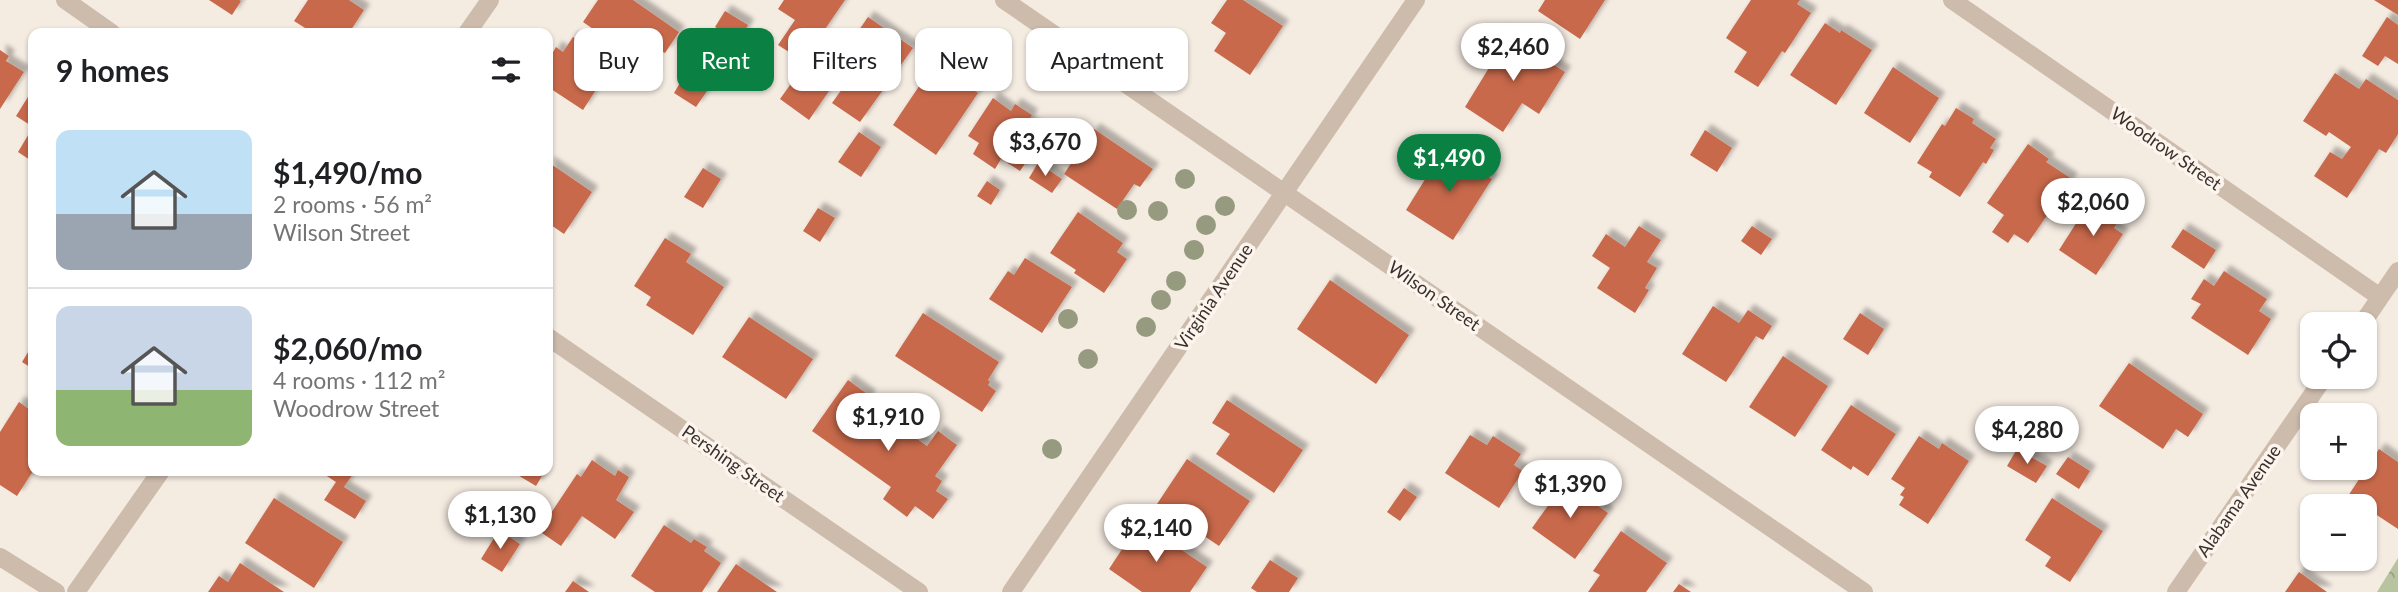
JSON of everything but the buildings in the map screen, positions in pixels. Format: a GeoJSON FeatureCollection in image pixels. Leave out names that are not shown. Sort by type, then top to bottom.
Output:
{"type":"FeatureCollection","features":[{"type":"Feature","properties":{"kind":"street"},"geometry":{"type":"LineString","coordinates":[[65,0],[106,28]]}},
{"type":"Feature","properties":{"kind":"street"},"geometry":{"type":"LineString","coordinates":[[470,28],[490,0]]}},
{"type":"Feature","properties":{"kind":"street","name":"Wilson Street"},"geometry":{"type":"LineString","coordinates":[[1004,0],[1864,592]]}},
{"type":"Feature","properties":{"kind":"street","name":"Virginia Avenue"},"geometry":{"type":"LineString","coordinates":[[1011,592],[1416,0]]}},
{"type":"Feature","properties":{"kind":"street","name":"Woodrow Street"},"geometry":{"type":"LineString","coordinates":[[1952,0],[2380,298]]}},
{"type":"Feature","properties":{"kind":"street"},"geometry":{"type":"LineString","coordinates":[[2370,312],[2398,271]]}},
{"type":"Feature","properties":{"kind":"street","name":"Pershing Street"},"geometry":{"type":"LineString","coordinates":[[553,340],[919,592]]}},
{"type":"Feature","properties":{"kind":"street","name":"Alabama Avenue"},"geometry":{"type":"LineString","coordinates":[[2176,592],[2316,389]]}},
{"type":"Feature","properties":{"kind":"street"},"geometry":{"type":"LineString","coordinates":[[76,592],[157,476]]}},
{"type":"Feature","properties":{"kind":"street"},"geometry":{"type":"LineString","coordinates":[[0,557],[56,592]]}},
{"type":"Feature","properties":{"kind":"green space"},"geometry":{"type":"Polygon","coordinates":[[[2398,558],[2398,592],[2377,592],[2398,558]]]}}]}
